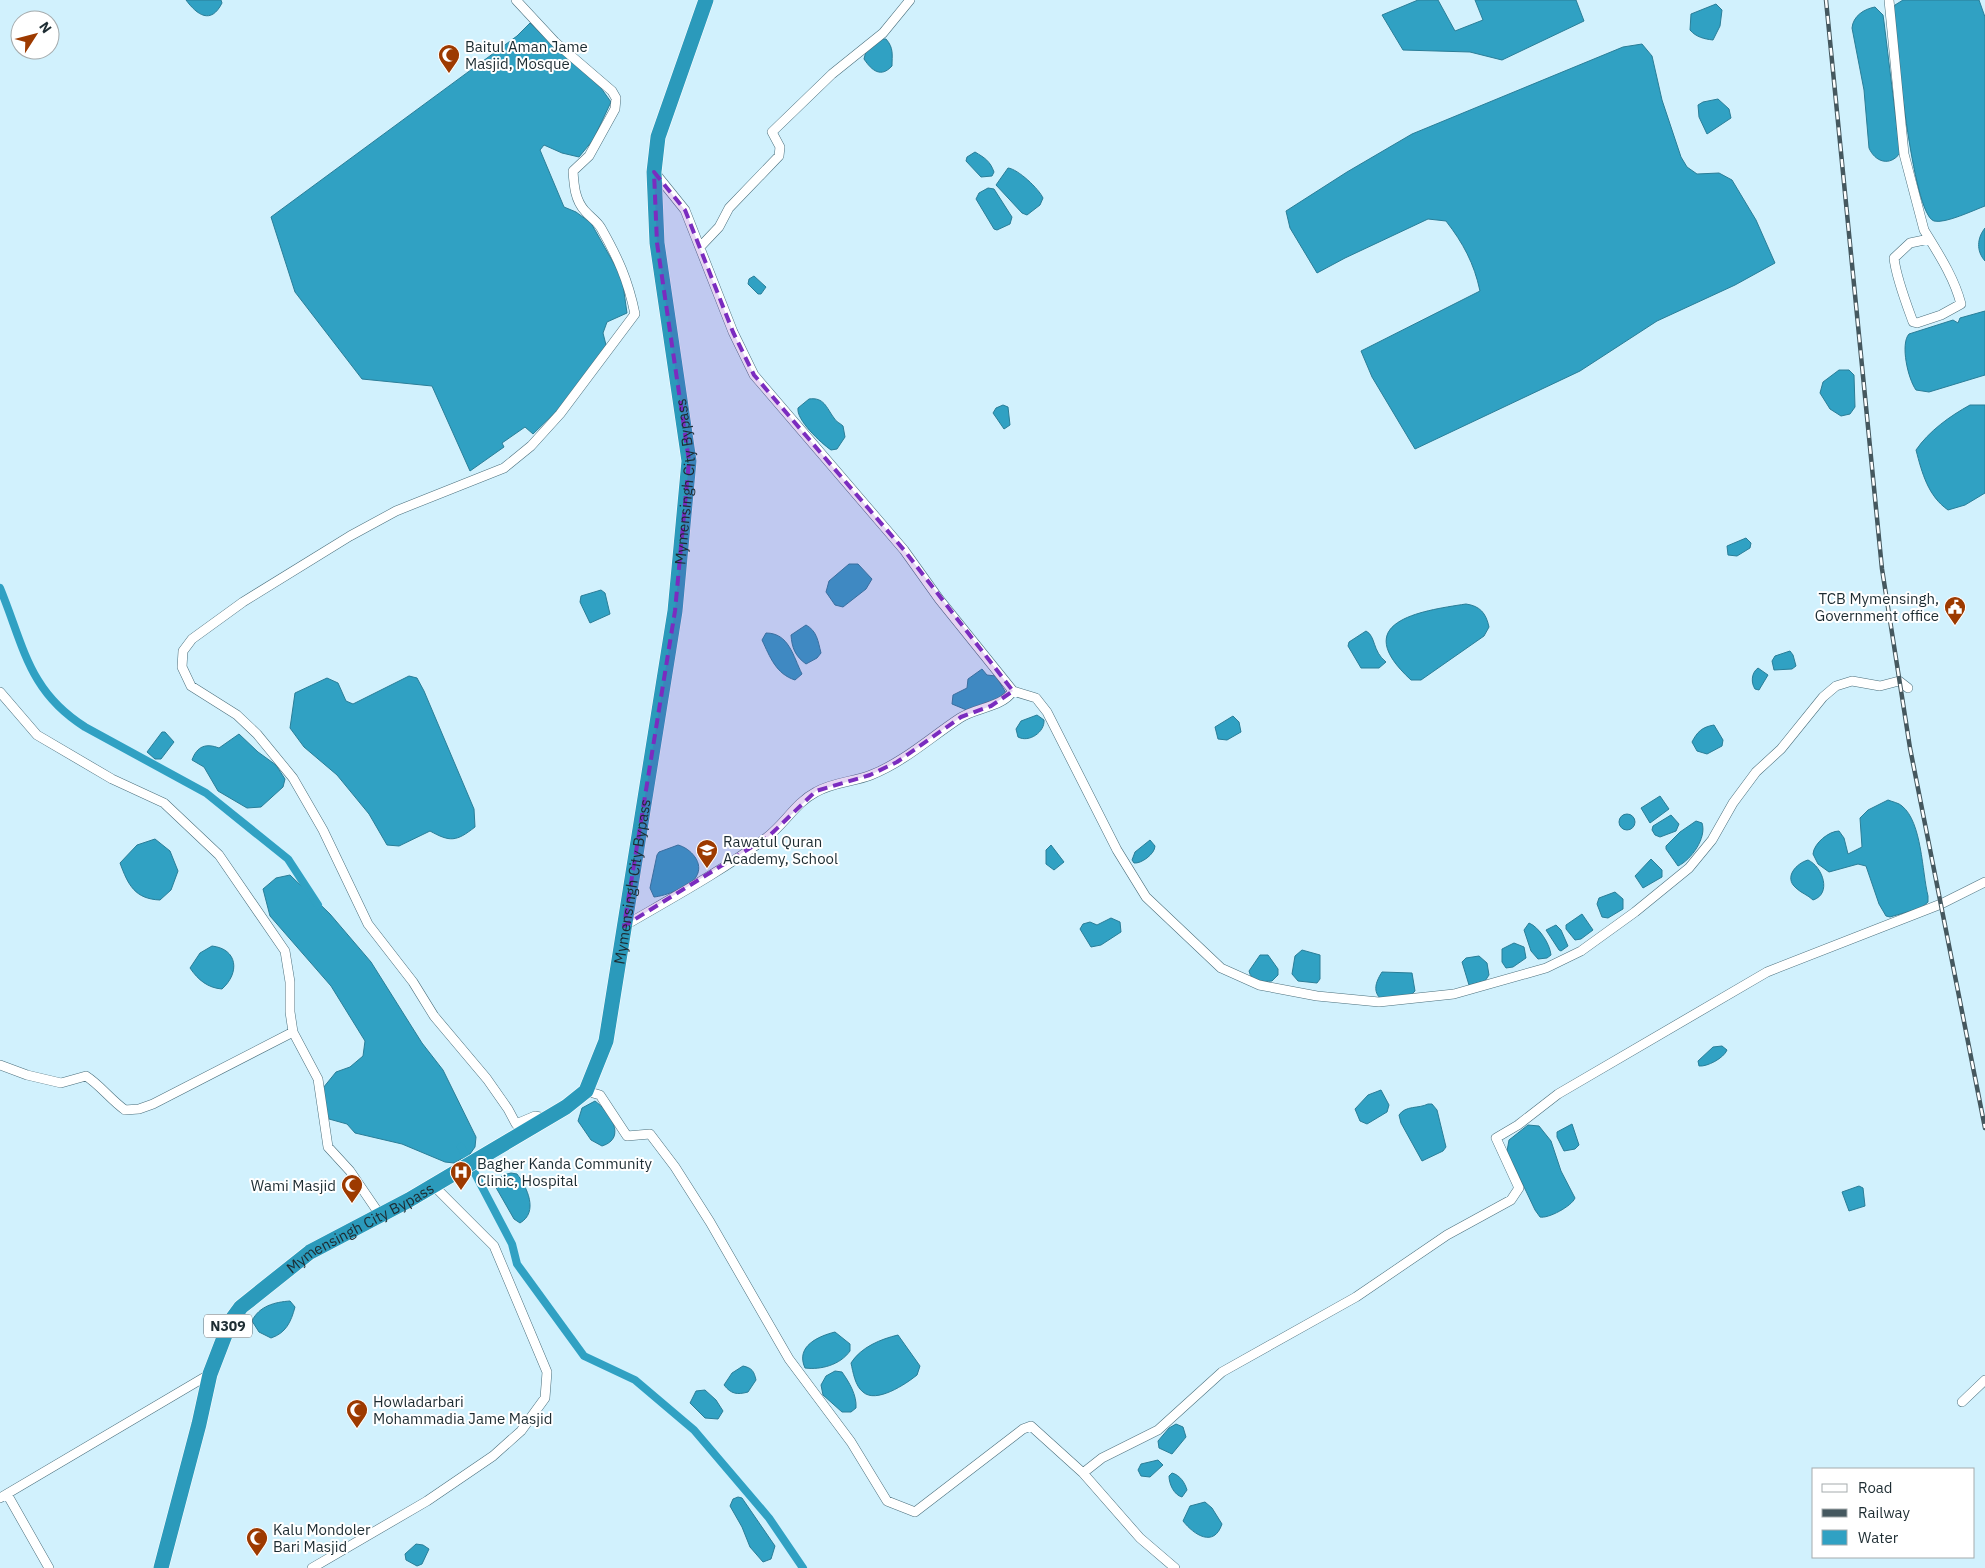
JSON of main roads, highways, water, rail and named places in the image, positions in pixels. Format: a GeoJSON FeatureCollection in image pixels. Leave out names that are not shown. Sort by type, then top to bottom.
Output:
{"type":"FeatureCollection","features":[{"type":"Feature","properties":{"kind":"highway","name":"Mymensingh City Bypass"},"geometry":{"type":"LineString","coordinates":[[161,1568],[197,1433],[210,1374],[230,1322],[241,1307],[310,1252],[434,1186],[550,1119],[586,1090],[606,1041],[675,611],[689,461],[657,243],[654,172],[658,137],[706,0]]}},
{"type":"Feature","properties":{"kind":"water"},"geometry":{"type":"Polygon","coordinates":[[[186,0],[221,0],[222,3],[218,10],[209,16],[199,13],[186,0]]]}},
{"type":"Feature","properties":{"kind":"water"},"geometry":{"type":"Polygon","coordinates":[[[1418,0],[1438,0],[1455,31],[1483,20],[1475,0],[1576,0],[1584,21],[1502,60],[1470,52],[1403,50],[1382,15],[1418,0]]]}},
{"type":"Feature","properties":{"kind":"water"},"geometry":{"type":"Polygon","coordinates":[[[1903,0],[1979,0],[1985,17],[1985,206],[1945,220],[1934,221],[1926,211],[1912,158],[1901,87],[1893,9],[1895,5],[1903,0]]]}},
{"type":"Feature","properties":{"kind":"water"},"geometry":{"type":"Polygon","coordinates":[[[1716,4],[1722,10],[1720,26],[1713,40],[1703,38],[1690,30],[1691,14],[1716,4]]]}},
{"type":"Feature","properties":{"kind":"water"},"geometry":{"type":"Polygon","coordinates":[[[1875,7],[1883,15],[1900,153],[1892,160],[1887,161],[1875,157],[1869,148],[1864,90],[1852,28],[1854,20],[1860,14],[1867,9],[1875,7]]]}},
{"type":"Feature","properties":{"kind":"water"},"geometry":{"type":"Polygon","coordinates":[[[530,23],[601,88],[611,102],[593,140],[579,157],[562,153],[544,145],[540,150],[564,207],[576,212],[591,223],[622,278],[627,313],[607,322],[603,333],[606,345],[564,404],[533,434],[525,427],[502,443],[504,447],[470,471],[432,386],[362,379],[295,292],[271,217],[517,36],[530,23]]]}},
{"type":"Feature","properties":{"kind":"water"},"geometry":{"type":"Polygon","coordinates":[[[881,39],[886,39],[889,42],[892,66],[884,72],[877,72],[864,59],[866,51],[881,39]]]}},
{"type":"Feature","properties":{"kind":"water"},"geometry":{"type":"Polygon","coordinates":[[[1642,44],[1652,56],[1662,100],[1681,157],[1687,167],[1697,174],[1719,173],[1732,180],[1756,220],[1775,263],[1735,285],[1657,321],[1580,371],[1415,449],[1372,377],[1361,351],[1480,291],[1475,271],[1463,245],[1446,221],[1428,219],[1317,273],[1290,228],[1286,211],[1412,134],[1623,47],[1642,44]]]}},
{"type":"Feature","properties":{"kind":"water"},"geometry":{"type":"Polygon","coordinates":[[[1718,99],[1729,109],[1731,118],[1707,134],[1699,117],[1698,105],[1718,99]]]}},
{"type":"Feature","properties":{"kind":"water"},"geometry":{"type":"Polygon","coordinates":[[[975,152],[989,162],[994,172],[992,176],[981,177],[966,161],[967,157],[975,152]]]}},
{"type":"Feature","properties":{"kind":"water"},"geometry":{"type":"Polygon","coordinates":[[[1008,168],[1028,180],[1043,198],[1040,205],[1027,215],[1022,213],[996,185],[1008,168]]]}},
{"type":"Feature","properties":{"kind":"water"},"geometry":{"type":"Polygon","coordinates":[[[988,188],[994,189],[1012,217],[1010,224],[997,230],[994,229],[976,199],[979,193],[988,188]]]}},
{"type":"Feature","properties":{"kind":"water"},"geometry":{"type":"Polygon","coordinates":[[[1985,228],[1985,261],[1980,253],[1979,240],[1985,228]]]}},
{"type":"Feature","properties":{"kind":"water"},"geometry":{"type":"Polygon","coordinates":[[[754,276],[766,287],[761,294],[758,294],[748,284],[749,279],[754,276]]]}},
{"type":"Feature","properties":{"kind":"water"},"geometry":{"type":"Polygon","coordinates":[[[1985,311],[1985,375],[1929,392],[1916,390],[1910,378],[1906,362],[1905,345],[1909,334],[1953,320],[1958,323],[1960,318],[1985,311]]]}},
{"type":"Feature","properties":{"kind":"water"},"geometry":{"type":"Polygon","coordinates":[[[1839,370],[1849,370],[1854,375],[1855,407],[1850,414],[1841,416],[1830,409],[1820,393],[1823,382],[1839,370]]]}},
{"type":"Feature","properties":{"kind":"water"},"geometry":{"type":"Polygon","coordinates":[[[809,399],[821,401],[836,421],[843,426],[845,437],[837,449],[831,450],[827,447],[810,431],[801,419],[798,408],[809,399]]]}},
{"type":"Feature","properties":{"kind":"water"},"geometry":{"type":"Polygon","coordinates":[[[1003,405],[1008,407],[1010,425],[1004,429],[993,413],[996,408],[1003,405]]]}},
{"type":"Feature","properties":{"kind":"water"},"geometry":{"type":"Polygon","coordinates":[[[1970,405],[1985,405],[1985,493],[1965,505],[1948,510],[1935,498],[1931,491],[1923,475],[1916,450],[1940,424],[1970,405]]]}},
{"type":"Feature","properties":{"kind":"water"},"geometry":{"type":"Polygon","coordinates":[[[1746,538],[1751,543],[1750,548],[1737,556],[1728,555],[1727,546],[1746,538]]]}},
{"type":"Feature","properties":{"kind":"water"},"geometry":{"type":"Polygon","coordinates":[[[849,564],[858,564],[872,579],[866,589],[843,607],[835,605],[826,592],[829,581],[849,564]]]}},
{"type":"Feature","properties":{"kind":"water"},"geometry":{"type":"Polygon","coordinates":[[[601,590],[605,593],[610,614],[590,623],[580,602],[581,596],[601,590]]]}},
{"type":"Feature","properties":{"kind":"water"},"geometry":{"type":"Polygon","coordinates":[[[1466,604],[1479,608],[1484,614],[1489,627],[1484,636],[1421,680],[1411,680],[1393,660],[1386,645],[1388,632],[1397,623],[1411,616],[1466,604]]]}},
{"type":"Feature","properties":{"kind":"water"},"geometry":{"type":"Polygon","coordinates":[[[806,625],[815,633],[821,653],[817,658],[806,664],[795,651],[791,635],[806,625]]]}},
{"type":"Feature","properties":{"kind":"water"},"geometry":{"type":"Polygon","coordinates":[[[1366,631],[1371,636],[1378,653],[1386,662],[1379,668],[1361,668],[1348,646],[1349,642],[1366,631]]]}},
{"type":"Feature","properties":{"kind":"water"},"geometry":{"type":"Polygon","coordinates":[[[766,633],[780,637],[793,653],[802,674],[795,680],[783,674],[774,664],[762,640],[766,633]]]}},
{"type":"Feature","properties":{"kind":"water"},"geometry":{"type":"Polygon","coordinates":[[[1790,651],[1796,666],[1792,669],[1774,670],[1772,661],[1775,656],[1790,651]]]}},
{"type":"Feature","properties":{"kind":"water"},"geometry":{"type":"Polygon","coordinates":[[[1758,668],[1768,675],[1759,690],[1755,689],[1752,681],[1753,675],[1758,668]]]}},
{"type":"Feature","properties":{"kind":"water"},"geometry":{"type":"Polygon","coordinates":[[[982,669],[987,675],[996,676],[1006,693],[1002,699],[969,711],[952,704],[953,695],[967,688],[968,679],[982,669]]]}},
{"type":"Feature","properties":{"kind":"water"},"geometry":{"type":"Polygon","coordinates":[[[409,676],[417,678],[424,691],[474,809],[475,827],[458,838],[448,839],[430,831],[399,846],[387,845],[369,814],[337,775],[304,747],[290,728],[295,693],[327,678],[338,683],[346,701],[353,704],[409,676]]]}},
{"type":"Feature","properties":{"kind":"water"},"geometry":{"type":"Polygon","coordinates":[[[1037,715],[1044,720],[1042,729],[1036,735],[1027,739],[1018,737],[1016,729],[1021,721],[1037,715]]]}},
{"type":"Feature","properties":{"kind":"water"},"geometry":{"type":"Polygon","coordinates":[[[1233,716],[1239,722],[1241,732],[1227,740],[1218,739],[1215,727],[1233,716]]]}},
{"type":"Feature","properties":{"kind":"water"},"geometry":{"type":"Polygon","coordinates":[[[1714,725],[1723,740],[1722,746],[1707,754],[1697,751],[1692,742],[1696,735],[1703,729],[1714,725]]]}},
{"type":"Feature","properties":{"kind":"water"},"geometry":{"type":"Polygon","coordinates":[[[162,732],[165,732],[174,742],[161,759],[155,759],[147,752],[162,732]]]}},
{"type":"Feature","properties":{"kind":"water"},"geometry":{"type":"Polygon","coordinates":[[[239,734],[258,752],[276,765],[285,779],[283,787],[261,807],[247,808],[218,791],[204,767],[192,760],[202,747],[219,748],[239,734]]]}},
{"type":"Feature","properties":{"kind":"water"},"geometry":{"type":"Polygon","coordinates":[[[1660,796],[1669,809],[1650,823],[1641,808],[1660,796]]]}},
{"type":"Feature","properties":{"kind":"water"},"geometry":{"type":"Polygon","coordinates":[[[1888,800],[1902,806],[1909,813],[1914,823],[1928,896],[1928,902],[1921,908],[1890,917],[1886,916],[1879,904],[1866,866],[1858,864],[1829,872],[1818,864],[1813,854],[1819,842],[1827,835],[1839,831],[1844,838],[1848,854],[1862,847],[1860,818],[1868,810],[1888,800]]]}},
{"type":"Feature","properties":{"kind":"water"},"geometry":{"type":"Polygon","coordinates":[[[1627,814],[1635,822],[1627,830],[1619,822],[1627,814]]]}},
{"type":"Feature","properties":{"kind":"water"},"geometry":{"type":"Polygon","coordinates":[[[1671,815],[1679,824],[1676,831],[1660,837],[1655,835],[1652,830],[1653,826],[1671,815]]]}},
{"type":"Feature","properties":{"kind":"water"},"geometry":{"type":"Polygon","coordinates":[[[1696,821],[1702,823],[1703,829],[1700,842],[1693,854],[1678,866],[1666,849],[1666,846],[1680,832],[1696,821]]]}},
{"type":"Feature","properties":{"kind":"water"},"geometry":{"type":"Polygon","coordinates":[[[155,839],[170,851],[178,871],[171,890],[160,900],[138,894],[126,878],[120,863],[137,845],[155,839]]]}},
{"type":"Feature","properties":{"kind":"water"},"geometry":{"type":"Polygon","coordinates":[[[1150,840],[1155,846],[1153,852],[1144,860],[1134,863],[1132,860],[1135,852],[1150,840]]]}},
{"type":"Feature","properties":{"kind":"water"},"geometry":{"type":"Polygon","coordinates":[[[678,845],[687,849],[695,857],[699,867],[696,877],[693,881],[677,890],[654,897],[650,888],[657,855],[659,852],[678,845]]]}},
{"type":"Feature","properties":{"kind":"water"},"geometry":{"type":"Polygon","coordinates":[[[1051,845],[1064,862],[1054,870],[1046,864],[1046,850],[1051,845]]]}},
{"type":"Feature","properties":{"kind":"water"},"geometry":{"type":"Polygon","coordinates":[[[1651,859],[1662,870],[1662,877],[1643,888],[1635,876],[1651,859]]]}},
{"type":"Feature","properties":{"kind":"water"},"geometry":{"type":"Polygon","coordinates":[[[1808,860],[1818,868],[1824,887],[1819,897],[1813,900],[1796,888],[1792,884],[1791,879],[1791,875],[1796,867],[1808,860]]]}},
{"type":"Feature","properties":{"kind":"water"},"geometry":{"type":"Polygon","coordinates":[[[290,875],[330,914],[371,962],[422,1043],[443,1070],[476,1137],[475,1147],[470,1154],[454,1163],[445,1162],[402,1144],[355,1133],[347,1124],[329,1119],[325,1111],[323,1088],[336,1072],[350,1067],[363,1056],[365,1041],[331,986],[270,916],[263,889],[276,878],[290,875]]]}},
{"type":"Feature","properties":{"kind":"water"},"geometry":{"type":"Polygon","coordinates":[[[1615,892],[1623,899],[1623,909],[1608,918],[1602,917],[1597,904],[1599,898],[1615,892]]]}},
{"type":"Feature","properties":{"kind":"water"},"geometry":{"type":"Polygon","coordinates":[[[1582,914],[1593,930],[1581,939],[1575,940],[1566,929],[1566,925],[1582,914]]]}},
{"type":"Feature","properties":{"kind":"water"},"geometry":{"type":"Polygon","coordinates":[[[1111,918],[1120,922],[1121,932],[1101,945],[1091,947],[1080,929],[1083,924],[1090,922],[1097,925],[1111,918]]]}},
{"type":"Feature","properties":{"kind":"water"},"geometry":{"type":"Polygon","coordinates":[[[1529,923],[1537,928],[1546,941],[1551,955],[1547,958],[1538,959],[1531,951],[1524,930],[1529,923]]]}},
{"type":"Feature","properties":{"kind":"water"},"geometry":{"type":"Polygon","coordinates":[[[1556,925],[1561,930],[1568,946],[1561,951],[1546,930],[1556,925]]]}},
{"type":"Feature","properties":{"kind":"water"},"geometry":{"type":"Polygon","coordinates":[[[1514,943],[1524,947],[1526,958],[1513,967],[1506,968],[1502,962],[1502,949],[1514,943]]]}},
{"type":"Feature","properties":{"kind":"water"},"geometry":{"type":"Polygon","coordinates":[[[212,946],[227,952],[234,963],[232,976],[222,989],[204,983],[190,968],[200,953],[212,946]]]}},
{"type":"Feature","properties":{"kind":"water"},"geometry":{"type":"Polygon","coordinates":[[[1302,950],[1320,955],[1320,979],[1317,983],[1298,981],[1292,974],[1295,956],[1302,950]]]}},
{"type":"Feature","properties":{"kind":"water"},"geometry":{"type":"Polygon","coordinates":[[[1260,955],[1268,955],[1278,969],[1278,975],[1272,981],[1258,981],[1250,975],[1249,971],[1260,955]]]}},
{"type":"Feature","properties":{"kind":"water"},"geometry":{"type":"Polygon","coordinates":[[[1479,956],[1487,963],[1489,975],[1485,981],[1469,985],[1462,962],[1466,958],[1479,956]]]}},
{"type":"Feature","properties":{"kind":"water"},"geometry":{"type":"Polygon","coordinates":[[[1382,972],[1412,973],[1415,991],[1410,996],[1380,998],[1376,988],[1382,972]]]}},
{"type":"Feature","properties":{"kind":"water"},"geometry":{"type":"Polygon","coordinates":[[[1722,1046],[1727,1050],[1719,1059],[1699,1066],[1698,1061],[1713,1047],[1722,1046]]]}},
{"type":"Feature","properties":{"kind":"water"},"geometry":{"type":"Polygon","coordinates":[[[1381,1090],[1389,1105],[1387,1112],[1367,1124],[1360,1121],[1355,1109],[1368,1095],[1381,1090]]]}},
{"type":"Feature","properties":{"kind":"water"},"geometry":{"type":"Polygon","coordinates":[[[595,1101],[606,1111],[614,1124],[614,1137],[610,1142],[602,1146],[591,1140],[578,1121],[582,1108],[595,1101]]]}},
{"type":"Feature","properties":{"kind":"water"},"geometry":{"type":"Polygon","coordinates":[[[1432,1104],[1437,1110],[1446,1147],[1443,1151],[1422,1161],[1401,1123],[1399,1115],[1409,1108],[1432,1104]]]}},
{"type":"Feature","properties":{"kind":"water"},"geometry":{"type":"Polygon","coordinates":[[[1572,1124],[1579,1145],[1575,1149],[1564,1151],[1557,1137],[1557,1132],[1572,1124]]]}},
{"type":"Feature","properties":{"kind":"water"},"geometry":{"type":"Polygon","coordinates":[[[1528,1125],[1539,1126],[1551,1141],[1561,1171],[1575,1198],[1565,1208],[1544,1217],[1540,1217],[1535,1210],[1507,1151],[1509,1140],[1528,1125]]]}},
{"type":"Feature","properties":{"kind":"water"},"geometry":{"type":"Polygon","coordinates":[[[517,1174],[521,1179],[529,1199],[529,1213],[520,1223],[514,1219],[494,1184],[503,1175],[517,1174]]]}},
{"type":"Feature","properties":{"kind":"water"},"geometry":{"type":"Polygon","coordinates":[[[1859,1186],[1863,1188],[1865,1206],[1849,1211],[1842,1192],[1859,1186]]]}},
{"type":"Feature","properties":{"kind":"water"},"geometry":{"type":"Polygon","coordinates":[[[290,1301],[295,1307],[290,1322],[281,1333],[271,1338],[259,1332],[252,1321],[263,1308],[279,1302],[290,1301]]]}},
{"type":"Feature","properties":{"kind":"water"},"geometry":{"type":"Polygon","coordinates":[[[835,1332],[850,1344],[850,1351],[846,1356],[830,1366],[805,1368],[803,1354],[810,1343],[822,1336],[835,1332]]]}},
{"type":"Feature","properties":{"kind":"water"},"geometry":{"type":"Polygon","coordinates":[[[898,1335],[920,1366],[917,1375],[906,1383],[883,1394],[875,1396],[863,1392],[855,1379],[851,1363],[860,1352],[872,1344],[898,1335]]]}},
{"type":"Feature","properties":{"kind":"water"},"geometry":{"type":"Polygon","coordinates":[[[743,1366],[752,1370],[756,1380],[748,1392],[734,1393],[724,1385],[732,1373],[743,1366]]]}},
{"type":"Feature","properties":{"kind":"water"},"geometry":{"type":"Polygon","coordinates":[[[835,1371],[842,1372],[854,1394],[856,1408],[851,1412],[842,1412],[823,1395],[821,1385],[826,1376],[835,1371]]]}},
{"type":"Feature","properties":{"kind":"water"},"geometry":{"type":"Polygon","coordinates":[[[705,1390],[716,1400],[723,1411],[718,1419],[705,1418],[690,1403],[696,1391],[705,1390]]]}},
{"type":"Feature","properties":{"kind":"water"},"geometry":{"type":"Polygon","coordinates":[[[1176,1424],[1183,1427],[1186,1437],[1172,1454],[1159,1448],[1158,1441],[1169,1428],[1176,1424]]]}},
{"type":"Feature","properties":{"kind":"water"},"geometry":{"type":"Polygon","coordinates":[[[1158,1460],[1163,1465],[1150,1477],[1141,1476],[1138,1470],[1141,1464],[1158,1460]]]}},
{"type":"Feature","properties":{"kind":"water"},"geometry":{"type":"Polygon","coordinates":[[[1172,1473],[1180,1477],[1186,1487],[1187,1490],[1182,1497],[1174,1492],[1171,1486],[1169,1476],[1172,1473]]]}},
{"type":"Feature","properties":{"kind":"water"},"geometry":{"type":"Polygon","coordinates":[[[742,1498],[775,1546],[771,1559],[763,1562],[750,1547],[742,1527],[730,1506],[733,1499],[742,1498]]]}},
{"type":"Feature","properties":{"kind":"water"},"geometry":{"type":"Polygon","coordinates":[[[1205,1502],[1212,1508],[1222,1524],[1214,1536],[1209,1537],[1204,1537],[1193,1531],[1183,1521],[1190,1506],[1205,1502]]]}},
{"type":"Feature","properties":{"kind":"water"},"geometry":{"type":"Polygon","coordinates":[[[416,1544],[423,1545],[429,1549],[422,1564],[417,1566],[406,1560],[405,1554],[416,1544]]]}},
{"type":"Feature","properties":{"kind":"waterway"},"geometry":{"type":"LineString","coordinates":[[0,588],[30,666],[51,698],[66,713],[85,727],[206,793],[288,859],[318,905]]}},
{"type":"Feature","properties":{"kind":"waterway"},"geometry":{"type":"LineString","coordinates":[[461,1147],[512,1244],[517,1264],[584,1356],[635,1380],[694,1430],[769,1518],[803,1568]]}},
{"type":"Feature","properties":{"kind":"railway"},"geometry":{"type":"LineString","coordinates":[[1826,0],[1882,569],[1910,748],[1985,1128]]}},
{"type":"Feature","properties":{"kind":"place","name":"Baitul Aman Jame Masjid, Mosque"},"geometry":{"type":"Point","coordinates":[449,74]}},
{"type":"Feature","properties":{"kind":"place","name":"TCB Mymensingh, Government office"},"geometry":{"type":"Point","coordinates":[1955,626]}},
{"type":"Feature","properties":{"kind":"place","name":"Rawatul Quran Academy, School"},"geometry":{"type":"Point","coordinates":[707,869]}},
{"type":"Feature","properties":{"kind":"place","name":"Bagher Kanda Community Clinic, Hospital"},"geometry":{"type":"Point","coordinates":[461,1191]}},
{"type":"Feature","properties":{"kind":"place","name":"Wami Masjid"},"geometry":{"type":"Point","coordinates":[352,1204]}},
{"type":"Feature","properties":{"kind":"place","name":"Howladarbari Mohammadia Jame Masjid"},"geometry":{"type":"Point","coordinates":[357,1429]}},
{"type":"Feature","properties":{"kind":"place","name":"Kalu Mondoler Bari Masjid"},"geometry":{"type":"Point","coordinates":[257,1557]}}]}
